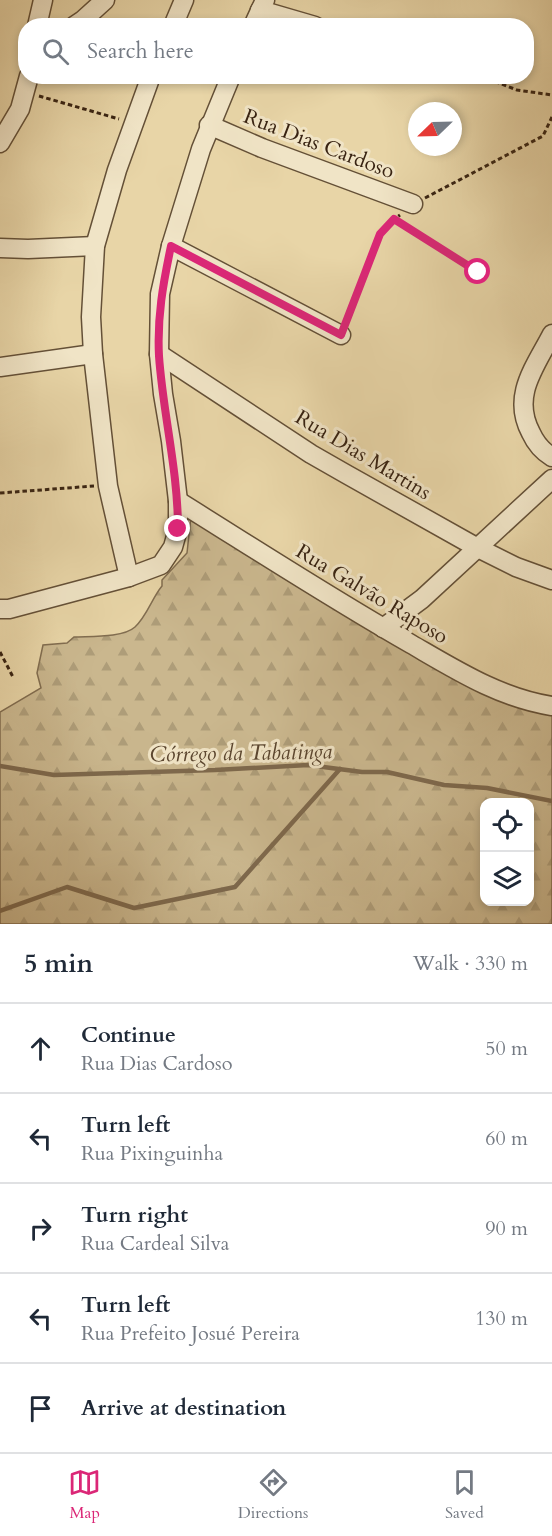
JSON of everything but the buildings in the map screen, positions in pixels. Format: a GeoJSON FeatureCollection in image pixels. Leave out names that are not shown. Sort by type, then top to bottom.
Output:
{"type":"FeatureCollection","features":[{"type":"Feature","properties":{"kind":"street"},"geometry":{"type":"LineString","coordinates":[[40,18],[43,0]]}},
{"type":"Feature","properties":{"kind":"street"},"geometry":{"type":"LineString","coordinates":[[85,18],[105,0]]}},
{"type":"Feature","properties":{"kind":"street"},"geometry":{"type":"LineString","coordinates":[[176,18],[184,0]]}},
{"type":"Feature","properties":{"kind":"street"},"geometry":{"type":"LineString","coordinates":[[259,12],[283,18]]}},
{"type":"Feature","properties":{"kind":"street"},"geometry":{"type":"LineString","coordinates":[[0,143],[20,109],[27,84]]}},
{"type":"Feature","properties":{"kind":"street"},"geometry":{"type":"LineString","coordinates":[[129,577],[108,486],[91,317],[95,246],[133,123],[148,84]]}},
{"type":"Feature","properties":{"kind":"street"},"geometry":{"type":"LineString","coordinates":[[0,609],[9,609],[129,577],[161,565],[173,548],[178,529],[178,501],[159,354],[160,294],[171,246],[209,125],[227,84]]}},
{"type":"Feature","properties":{"kind":"street","name":"Rua Dias Cardoso"},"geometry":{"type":"LineString","coordinates":[[209,125],[262,148],[413,204]]}},
{"type":"Feature","properties":{"kind":"street"},"geometry":{"type":"LineString","coordinates":[[0,248],[95,246]]}},
{"type":"Feature","properties":{"kind":"street"},"geometry":{"type":"LineString","coordinates":[[171,246],[341,335]]}},
{"type":"Feature","properties":{"kind":"street"},"geometry":{"type":"LineString","coordinates":[[552,334],[527,382],[522,398],[522,410],[533,438],[542,450],[552,457]]}},
{"type":"Feature","properties":{"kind":"street"},"geometry":{"type":"LineString","coordinates":[[0,367],[93,354]]}},
{"type":"Feature","properties":{"kind":"street","name":"Rua Dias Martins"},"geometry":{"type":"LineString","coordinates":[[159,354],[311,454],[476,547],[516,567],[552,580]]}},
{"type":"Feature","properties":{"kind":"street"},"geometry":{"type":"LineString","coordinates":[[383,628],[422,599],[552,479]]}},
{"type":"Feature","properties":{"kind":"street","name":"Rua Galvão Raposo"},"geometry":{"type":"LineString","coordinates":[[178,501],[383,628],[478,682],[527,701],[552,706]]}},
{"type":"Feature","properties":{"kind":"path"},"geometry":{"type":"LineString","coordinates":[[27,84],[58,100],[133,123]]}},
{"type":"Feature","properties":{"kind":"path"},"geometry":{"type":"LineString","coordinates":[[502,84],[517,90],[552,95]]}},
{"type":"Feature","properties":{"kind":"path"},"geometry":{"type":"LineString","coordinates":[[341,335],[380,234],[394,219],[413,204],[543,136],[552,117]]}},
{"type":"Feature","properties":{"kind":"path"},"geometry":{"type":"LineString","coordinates":[[394,219],[478,272]]}},
{"type":"Feature","properties":{"kind":"path"},"geometry":{"type":"LineString","coordinates":[[0,493],[108,486]]}},
{"type":"Feature","properties":{"kind":"path"},"geometry":{"type":"LineString","coordinates":[[0,652],[13,677]]}},
{"type":"Feature","properties":{"kind":"green space"},"geometry":{"type":"Polygon","coordinates":[[[191,516],[498,699],[552,710],[552,924],[0,924],[0,712],[41,688],[37,673],[43,645],[67,643],[74,637],[106,636],[130,631],[143,618],[162,586],[162,580],[187,553],[191,516]]]}},
{"type":"Feature","properties":{"kind":"waterway","name":"Córrego da Tabatinga"},"geometry":{"type":"LineString","coordinates":[[0,766],[54,775],[308,765],[362,772],[387,772],[444,785],[487,788],[552,801]]}},
{"type":"Feature","properties":{"kind":"waterway"},"geometry":{"type":"LineString","coordinates":[[0,911],[67,887],[134,908],[235,887],[340,769]]}},
{"type":"Feature","properties":{"kind":"route"},"geometry":{"type":"LineString","coordinates":[[178,529],[178,501],[159,354],[160,294],[171,246],[341,335],[380,234],[394,219],[478,272]]}}]}
